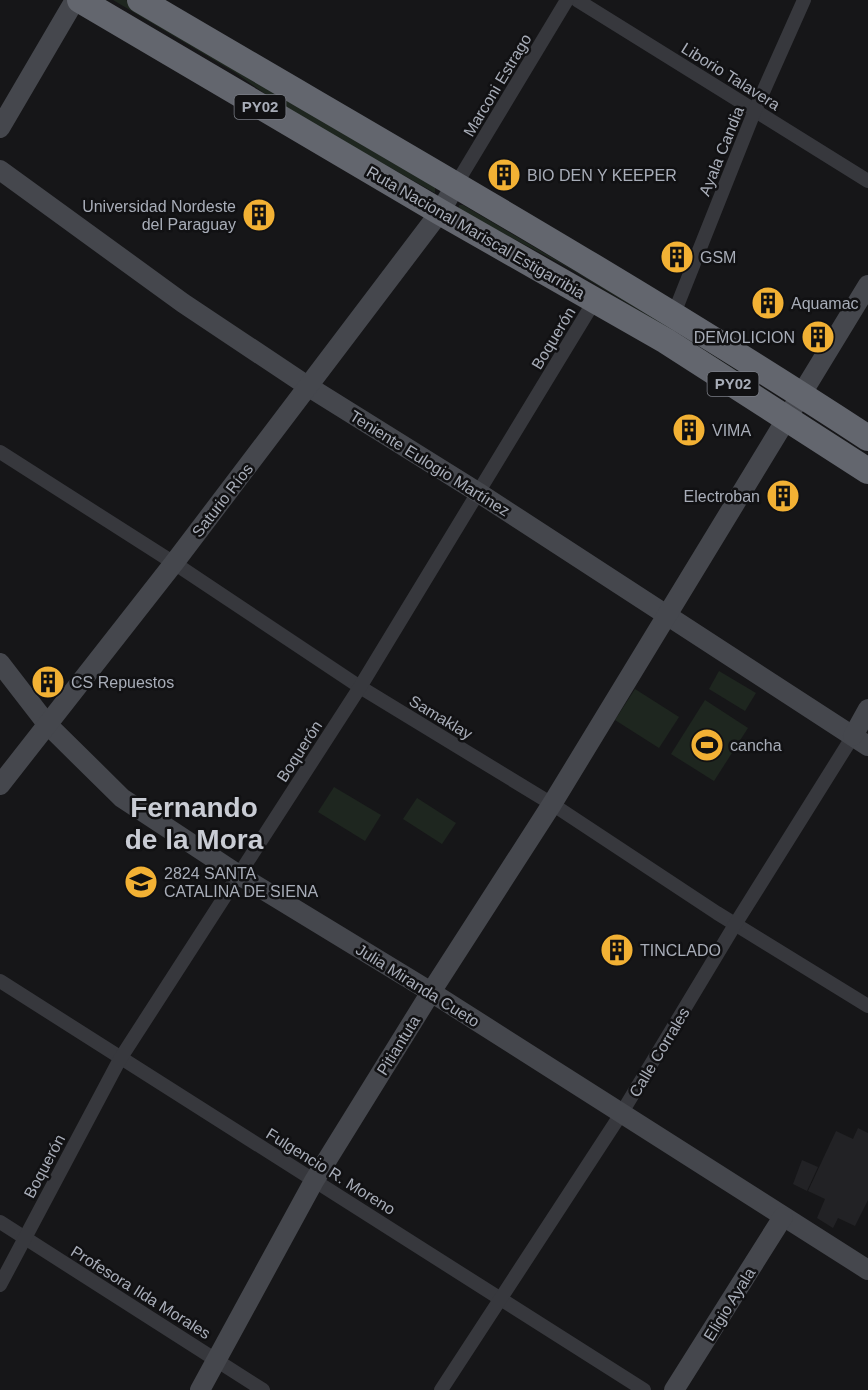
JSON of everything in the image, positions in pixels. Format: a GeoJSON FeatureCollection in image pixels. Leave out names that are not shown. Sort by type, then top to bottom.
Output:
{"type":"FeatureCollection","features":[{"type":"Feature","properties":{"kind":"highway","name":"Ruta Nacional Mariscal Estigarribia"},"geometry":{"type":"LineString","coordinates":[[80,0],[440,213],[666,341],[868,471]]}},
{"type":"Feature","properties":{"kind":"highway","name":"Ruta Nacional Mariscal Estigarribia"},"geometry":{"type":"LineString","coordinates":[[140,0],[611,277],[868,438]]}},
{"type":"Feature","properties":{"kind":"street"},"geometry":{"type":"LineString","coordinates":[[0,128],[75,0]]}},
{"type":"Feature","properties":{"kind":"street","name":"Marconi Estrago"},"geometry":{"type":"LineString","coordinates":[[455,186],[567,0]]}},
{"type":"Feature","properties":{"kind":"street","name":"Liborio Talavera"},"geometry":{"type":"LineString","coordinates":[[577,0],[868,181]]}},
{"type":"Feature","properties":{"kind":"street","name":"Ayala Candia"},"geometry":{"type":"LineString","coordinates":[[673,316],[755,110],[804,0]]}},
{"type":"Feature","properties":{"kind":"street","name":"Teniente Eulogio Martínez"},"geometry":{"type":"LineString","coordinates":[[0,170],[183,303],[309,387],[479,493],[861,741]]}},
{"type":"Feature","properties":{"kind":"street","name":"Saturio Ríos"},"geometry":{"type":"LineString","coordinates":[[0,785],[309,387],[440,213],[455,186]]}},
{"type":"Feature","properties":{"kind":"street","name":"Pitiantuta"},"geometry":{"type":"LineString","coordinates":[[200,1390],[314,1180],[552,804],[868,285]]}},
{"type":"Feature","properties":{"kind":"street","name":"Boquerón"},"geometry":{"type":"LineString","coordinates":[[0,1285],[120,1059],[360,687],[595,300]]}},
{"type":"Feature","properties":{"kind":"street","name":"Samaklay"},"geometry":{"type":"LineString","coordinates":[[0,452],[174,563],[360,687],[552,804],[868,1006]]}},
{"type":"Feature","properties":{"kind":"street","name":"Julia Miranda Cueto"},"geometry":{"type":"LineString","coordinates":[[0,663],[48,724],[122,798],[239,876],[431,992],[868,1270]]}},
{"type":"Feature","properties":{"kind":"street","name":"Calle Corrales"},"geometry":{"type":"LineString","coordinates":[[441,1390],[621,1114],[735,923],[861,741],[868,709]]}},
{"type":"Feature","properties":{"kind":"street","name":"Fulgencio R. Moreno"},"geometry":{"type":"LineString","coordinates":[[0,981],[644,1390]]}},
{"type":"Feature","properties":{"kind":"street","name":"Eligio Ayala"},"geometry":{"type":"LineString","coordinates":[[674,1390],[783,1217]]}},
{"type":"Feature","properties":{"kind":"street","name":"Profesora Ilda Morales"},"geometry":{"type":"LineString","coordinates":[[0,1222],[263,1390]]}},
{"type":"Feature","properties":{"kind":"shaded area"},"geometry":{"type":"Polygon","coordinates":[[[113,0],[126,0],[435,187],[435,193],[283,107],[236,73],[113,0]]]}},
{"type":"Feature","properties":{"kind":"shaded area"},"geometry":{"type":"Polygon","coordinates":[[[459,205],[463,205],[641,310],[778,397],[567,267],[459,210],[459,205]]]}},
{"type":"Feature","properties":{"kind":"shaded area"},"geometry":{"type":"Polygon","coordinates":[[[719,671],[756,693],[745,711],[709,689],[719,671]]]}},
{"type":"Feature","properties":{"kind":"shaded area"},"geometry":{"type":"Polygon","coordinates":[[[635,689],[679,717],[659,748],[615,720],[635,689]]]}},
{"type":"Feature","properties":{"kind":"shaded area","name":"cancha"},"geometry":{"type":"Polygon","coordinates":[[[705,700],[748,728],[714,781],[671,754],[705,700]]]}},
{"type":"Feature","properties":{"kind":"shaded area"},"geometry":{"type":"Polygon","coordinates":[[[334,787],[381,815],[365,841],[318,812],[334,787]]]}},
{"type":"Feature","properties":{"kind":"shaded area"},"geometry":{"type":"Polygon","coordinates":[[[417,798],[456,823],[442,844],[403,819],[417,798]]]}},
{"type":"Feature","properties":{"kind":"shaded area"},"geometry":{"type":"Polygon","coordinates":[[[858,1128],[868,1133],[868,1200],[855,1226],[838,1218],[833,1228],[817,1218],[825,1199],[808,1191],[836,1131],[853,1139],[858,1128]]]}},
{"type":"Feature","properties":{"kind":"shaded area"},"geometry":{"type":"Polygon","coordinates":[[[802,1160],[818,1167],[807,1191],[793,1184],[802,1160]]]}},
{"type":"Feature","properties":{"kind":"place","name":"BIO DEN Y KEEPER"},"geometry":{"type":"Point","coordinates":[504,175]}},
{"type":"Feature","properties":{"kind":"place","name":"Universidad Nordeste del Paraguay"},"geometry":{"type":"Point","coordinates":[259,215]}},
{"type":"Feature","properties":{"kind":"place","name":"GSM"},"geometry":{"type":"Point","coordinates":[677,257]}},
{"type":"Feature","properties":{"kind":"place","name":"Aquamac"},"geometry":{"type":"Point","coordinates":[768,303]}},
{"type":"Feature","properties":{"kind":"place","name":"DEMOLICION"},"geometry":{"type":"Point","coordinates":[818,337]}},
{"type":"Feature","properties":{"kind":"place","name":"VIMA"},"geometry":{"type":"Point","coordinates":[689,430]}},
{"type":"Feature","properties":{"kind":"place","name":"Electroban"},"geometry":{"type":"Point","coordinates":[783,496]}},
{"type":"Feature","properties":{"kind":"place","name":"CS Repuestos"},"geometry":{"type":"Point","coordinates":[48,682]}},
{"type":"Feature","properties":{"kind":"place","name":"cancha"},"geometry":{"type":"Point","coordinates":[707,745]}},
{"type":"Feature","properties":{"kind":"place","name":"2824 SANTA CATALINA DE SIENA"},"geometry":{"type":"Point","coordinates":[141,882]}},
{"type":"Feature","properties":{"kind":"place","name":"TINCLADO"},"geometry":{"type":"Point","coordinates":[617,950]}},
{"type":"Feature","properties":{"kind":"district","name":"Fernando de la Mora"},"geometry":{"type":"Point","coordinates":[194,823]}}]}
